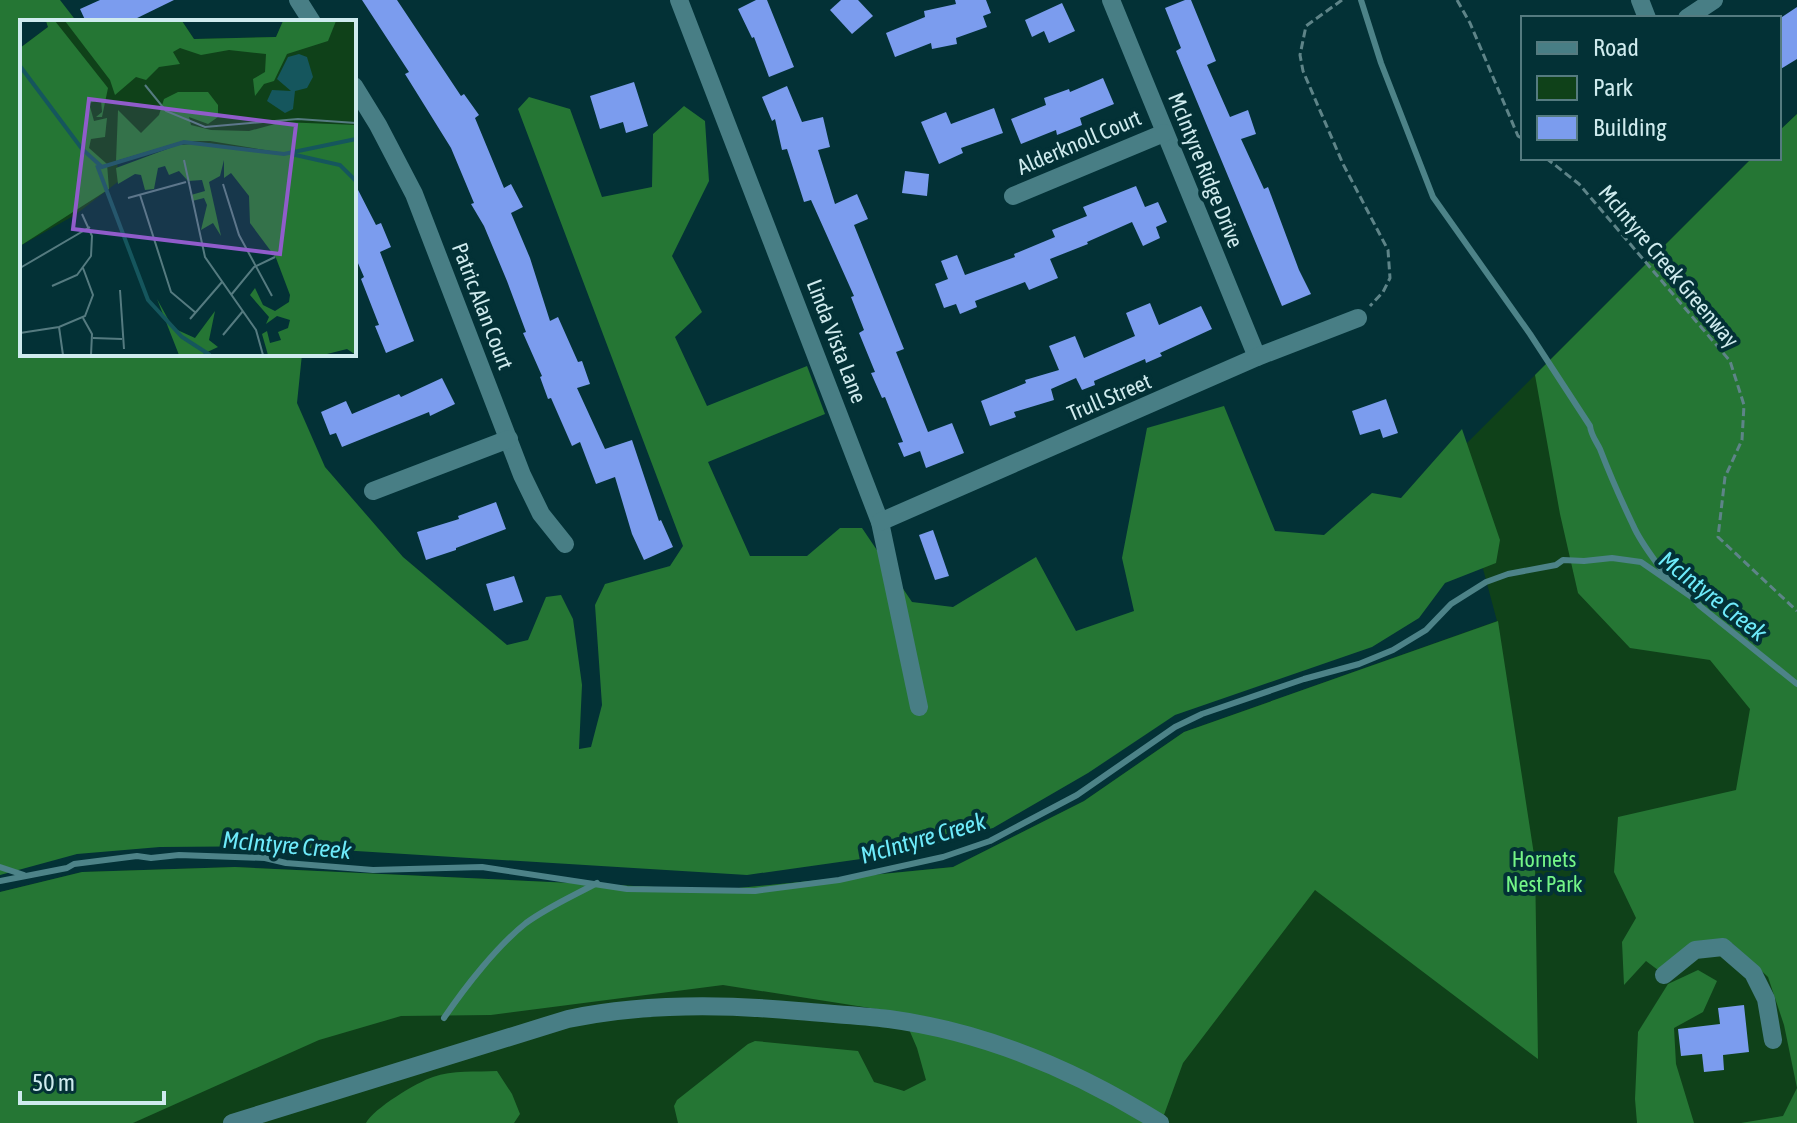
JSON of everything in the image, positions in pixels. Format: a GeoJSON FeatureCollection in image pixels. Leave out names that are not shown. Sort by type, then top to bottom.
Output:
{"type":"FeatureCollection","features":[{"type":"Feature","properties":{"kind":"street"},"geometry":{"type":"LineString","coordinates":[[298,0],[311,20]]}},
{"type":"Feature","properties":{"kind":"street","name":"Linda Vista Lane"},"geometry":{"type":"LineString","coordinates":[[679,0],[880,522],[919,707]]}},
{"type":"Feature","properties":{"kind":"street","name":"McIntyre Ridge Drive"},"geometry":{"type":"LineString","coordinates":[[1111,0],[1257,357]]}},
{"type":"Feature","properties":{"kind":"street"},"geometry":{"type":"LineString","coordinates":[[1690,16],[1714,0]]}},
{"type":"Feature","properties":{"kind":"street","name":"Patric Alan Court"},"geometry":{"type":"LineString","coordinates":[[356,89],[414,194],[541,514],[565,544]]}},
{"type":"Feature","properties":{"kind":"street","name":"Alderknoll Court"},"geometry":{"type":"LineString","coordinates":[[1013,196],[1164,133]]}},
{"type":"Feature","properties":{"kind":"street","name":"Trull Street"},"geometry":{"type":"LineString","coordinates":[[880,522],[1257,357],[1358,318]]}},
{"type":"Feature","properties":{"kind":"street"},"geometry":{"type":"LineString","coordinates":[[373,491],[509,439]]}},
{"type":"Feature","properties":{"kind":"street"},"geometry":{"type":"LineString","coordinates":[[1664,975],[1695,950],[1723,947],[1753,973],[1766,999],[1773,1040]]}},
{"type":"Feature","properties":{"kind":"street"},"geometry":{"type":"LineString","coordinates":[[232,1123],[568,1019],[610,1010],[717,1006],[891,1020],[971,1036],[1074,1074],[1160,1123]]}},
{"type":"Feature","properties":{"kind":"path"},"geometry":{"type":"LineString","coordinates":[[1342,0],[1306,26],[1300,55],[1303,71],[1343,164],[1388,250],[1390,278],[1383,292],[1358,318]]}},
{"type":"Feature","properties":{"kind":"path"},"geometry":{"type":"LineString","coordinates":[[1457,0],[1521,138]]}},
{"type":"Feature","properties":{"kind":"path","name":"McIntyre Creek Greenway"},"geometry":{"type":"LineString","coordinates":[[1549,160],[1579,184],[1730,361],[1744,405],[1742,440],[1725,477],[1718,537],[1797,611]]}},
{"type":"Feature","properties":{"kind":"green space"},"geometry":{"type":"Polygon","coordinates":[[[0,0],[60,0],[75,20],[20,20],[20,356],[302,356],[297,403],[325,467],[403,557],[507,645],[528,640],[546,597],[561,595],[573,619],[582,685],[579,749],[591,747],[602,705],[595,605],[605,584],[670,566],[683,546],[518,109],[529,97],[570,109],[602,197],[652,187],[653,134],[684,106],[705,121],[709,181],[672,256],[702,312],[675,337],[707,406],[807,366],[825,414],[708,462],[750,556],[807,556],[840,528],[862,528],[912,602],[953,607],[1036,557],[1076,631],[1134,611],[1122,558],[1147,428],[1224,406],[1275,531],[1324,535],[1372,493],[1401,498],[1462,429],[1500,540],[1496,563],[1445,583],[1419,618],[1372,647],[1175,715],[1088,773],[993,828],[896,854],[747,875],[275,846],[160,847],[77,854],[0,875],[0,0]]]}},
{"type":"Feature","properties":{"kind":"green space","name":"Hornets Nest Park"},"geometry":{"type":"Polygon","coordinates":[[[1797,114],[1797,1123],[0,1123],[0,892],[82,872],[235,867],[718,890],[953,867],[1084,801],[1184,732],[1497,621],[1453,457],[1750,160],[1781,160],[1781,129],[1797,114]]]}},
{"type":"Feature","properties":{"kind":"green space"},"geometry":{"type":"Polygon","coordinates":[[[1797,114],[1797,1088],[1784,1025],[1768,977],[1732,943],[1693,944],[1658,970],[1646,961],[1624,985],[1622,942],[1636,918],[1614,872],[1618,817],[1736,790],[1750,709],[1710,660],[1630,648],[1578,593],[1535,375],[1750,160],[1781,160],[1781,129],[1797,114]]]}},
{"type":"Feature","properties":{"kind":"green space"},"geometry":{"type":"Polygon","coordinates":[[[1498,621],[1535,861],[1538,1059],[1315,890],[1183,1063],[1161,1123],[678,1123],[674,1106],[677,1100],[755,1041],[858,1051],[874,1082],[904,1091],[926,1080],[902,1013],[723,985],[491,1015],[401,1016],[319,1040],[133,1123],[0,1123],[0,892],[82,872],[235,867],[718,890],[953,867],[1084,801],[1184,732],[1498,621]]]}},
{"type":"Feature","properties":{"kind":"green space"},"geometry":{"type":"Polygon","coordinates":[[[1698,970],[1717,981],[1703,1012],[1674,1028],[1676,1064],[1694,1123],[1637,1123],[1638,1032],[1668,984],[1698,970]]]}},
{"type":"Feature","properties":{"kind":"green space"},"geometry":{"type":"Polygon","coordinates":[[[497,1071],[520,1114],[514,1123],[366,1123],[386,1104],[426,1080],[448,1073],[497,1071]]]}},
{"type":"Feature","properties":{"kind":"green space"},"geometry":{"type":"Polygon","coordinates":[[[1797,1088],[1797,1123],[1741,1123],[1783,1116],[1797,1088]]]}},
{"type":"Feature","properties":{"kind":"building"},"geometry":{"type":"Polygon","coordinates":[[[100,0],[174,0],[133,20],[85,20],[80,9],[100,0]]]}},
{"type":"Feature","properties":{"kind":"building"},"geometry":{"type":"Polygon","coordinates":[[[362,0],[397,0],[461,96],[464,94],[479,115],[475,118],[504,188],[511,184],[523,207],[511,213],[530,258],[550,321],[558,317],[578,362],[582,361],[590,384],[577,388],[605,449],[632,440],[659,521],[673,547],[644,560],[632,534],[615,477],[596,484],[580,442],[572,446],[551,398],[548,399],[507,281],[484,226],[471,204],[474,203],[451,148],[405,74],[409,72],[362,0]]]}},
{"type":"Feature","properties":{"kind":"building"},"geometry":{"type":"Polygon","coordinates":[[[756,0],[767,0],[794,67],[769,77],[754,37],[738,9],[756,0]]]}},
{"type":"Feature","properties":{"kind":"building"},"geometry":{"type":"Polygon","coordinates":[[[841,0],[858,0],[873,16],[852,34],[830,10],[841,0]]]}},
{"type":"Feature","properties":{"kind":"building"},"geometry":{"type":"Polygon","coordinates":[[[955,0],[986,0],[991,13],[983,16],[987,27],[956,38],[957,44],[932,49],[931,43],[895,57],[886,33],[925,17],[924,11],[956,4],[955,0]]]}},
{"type":"Feature","properties":{"kind":"building"},"geometry":{"type":"Polygon","coordinates":[[[1191,0],[1216,61],[1207,65],[1230,117],[1248,110],[1256,134],[1241,139],[1264,189],[1268,187],[1311,294],[1282,306],[1176,51],[1181,48],[1165,8],[1191,0]]]}},
{"type":"Feature","properties":{"kind":"building"},"geometry":{"type":"Polygon","coordinates":[[[1062,3],[1075,31],[1049,43],[1044,31],[1032,37],[1025,20],[1062,3]]]}},
{"type":"Feature","properties":{"kind":"building"},"geometry":{"type":"Polygon","coordinates":[[[1797,7],[1797,59],[1781,69],[1781,18],[1797,7]]]}},
{"type":"Feature","properties":{"kind":"building"},"geometry":{"type":"Polygon","coordinates":[[[1103,78],[1114,104],[1080,118],[1082,125],[1057,135],[1056,130],[1021,144],[1011,119],[1046,105],[1044,98],[1069,89],[1070,92],[1103,78]]]}},
{"type":"Feature","properties":{"kind":"building"},"geometry":{"type":"Polygon","coordinates":[[[634,82],[648,126],[626,133],[623,122],[600,129],[590,96],[634,82]]]}},
{"type":"Feature","properties":{"kind":"building"},"geometry":{"type":"Polygon","coordinates":[[[787,86],[802,122],[823,117],[830,147],[818,150],[835,204],[857,194],[868,219],[854,225],[904,349],[896,352],[928,432],[952,423],[964,453],[926,468],[920,451],[904,457],[898,443],[903,442],[885,397],[882,398],[871,373],[875,372],[859,333],[864,330],[851,297],[854,296],[811,200],[804,202],[787,149],[782,150],[775,119],[772,121],[762,97],[787,86]]]}},
{"type":"Feature","properties":{"kind":"building"},"geometry":{"type":"Polygon","coordinates":[[[994,108],[1003,133],[961,148],[963,153],[939,164],[921,122],[946,112],[951,124],[994,108]]]}},
{"type":"Feature","properties":{"kind":"building"},"geometry":{"type":"Polygon","coordinates":[[[905,171],[929,174],[927,196],[902,193],[905,171]]]}},
{"type":"Feature","properties":{"kind":"building"},"geometry":{"type":"Polygon","coordinates":[[[356,186],[376,225],[381,223],[391,247],[380,252],[414,341],[386,353],[361,279],[364,277],[356,259],[356,186]]]}},
{"type":"Feature","properties":{"kind":"building"},"geometry":{"type":"Polygon","coordinates":[[[1136,186],[1145,207],[1158,202],[1167,222],[1156,227],[1160,238],[1143,246],[1132,222],[1050,259],[1058,278],[1029,290],[1025,282],[975,301],[977,307],[960,314],[956,304],[944,308],[935,284],[948,279],[941,261],[957,255],[965,275],[1015,257],[1014,254],[1055,237],[1052,230],[1087,216],[1083,207],[1136,186]]]}},
{"type":"Feature","properties":{"kind":"building"},"geometry":{"type":"Polygon","coordinates":[[[1150,303],[1159,325],[1201,306],[1212,329],[1160,353],[1162,356],[1146,363],[1145,359],[1094,381],[1095,385],[1082,390],[1076,378],[1051,389],[1054,400],[1014,412],[1016,417],[990,426],[981,401],[1026,383],[1025,380],[1059,370],[1049,346],[1075,336],[1084,358],[1135,336],[1126,313],[1150,303]]]}},
{"type":"Feature","properties":{"kind":"building"},"geometry":{"type":"Polygon","coordinates":[[[442,378],[455,404],[342,447],[336,433],[330,435],[321,412],[346,401],[352,414],[399,394],[401,397],[442,378]]]}},
{"type":"Feature","properties":{"kind":"building"},"geometry":{"type":"Polygon","coordinates":[[[1386,399],[1398,433],[1383,438],[1380,429],[1360,435],[1352,411],[1386,399]]]}},
{"type":"Feature","properties":{"kind":"building"},"geometry":{"type":"Polygon","coordinates":[[[496,502],[506,529],[426,560],[417,532],[459,519],[458,516],[496,502]]]}},
{"type":"Feature","properties":{"kind":"building"},"geometry":{"type":"Polygon","coordinates":[[[933,530],[949,576],[935,580],[919,535],[933,530]]]}},
{"type":"Feature","properties":{"kind":"building"},"geometry":{"type":"Polygon","coordinates":[[[514,576],[523,602],[494,611],[486,584],[514,576]]]}},
{"type":"Feature","properties":{"kind":"building"},"geometry":{"type":"Polygon","coordinates":[[[1744,1005],[1749,1052],[1723,1055],[1724,1070],[1704,1072],[1702,1054],[1681,1056],[1678,1029],[1720,1024],[1718,1008],[1744,1005]]]}},
{"type":"Feature","properties":{"kind":"waterway"},"geometry":{"type":"LineString","coordinates":[[1361,0],[1381,63],[1433,197],[1530,334],[1590,426],[1636,532],[1668,579]]}},
{"type":"Feature","properties":{"kind":"waterway","name":"McIntyre Creek"},"geometry":{"type":"LineString","coordinates":[[0,881],[74,864],[137,856],[179,855],[265,858],[286,863],[373,870],[482,867],[627,889],[755,891],[839,880],[943,857],[990,841],[1077,795],[1175,727],[1202,714],[1359,664],[1393,650],[1426,630],[1451,604],[1486,582],[1508,574],[1556,565],[1563,560],[1612,558],[1641,562],[1693,598],[1797,684]]}},
{"type":"Feature","properties":{"kind":"waterway"},"geometry":{"type":"LineString","coordinates":[[0,867],[24,875]]}},
{"type":"Feature","properties":{"kind":"waterway"},"geometry":{"type":"LineString","coordinates":[[444,1018],[482,968],[515,932],[543,912],[597,883]]}}]}
